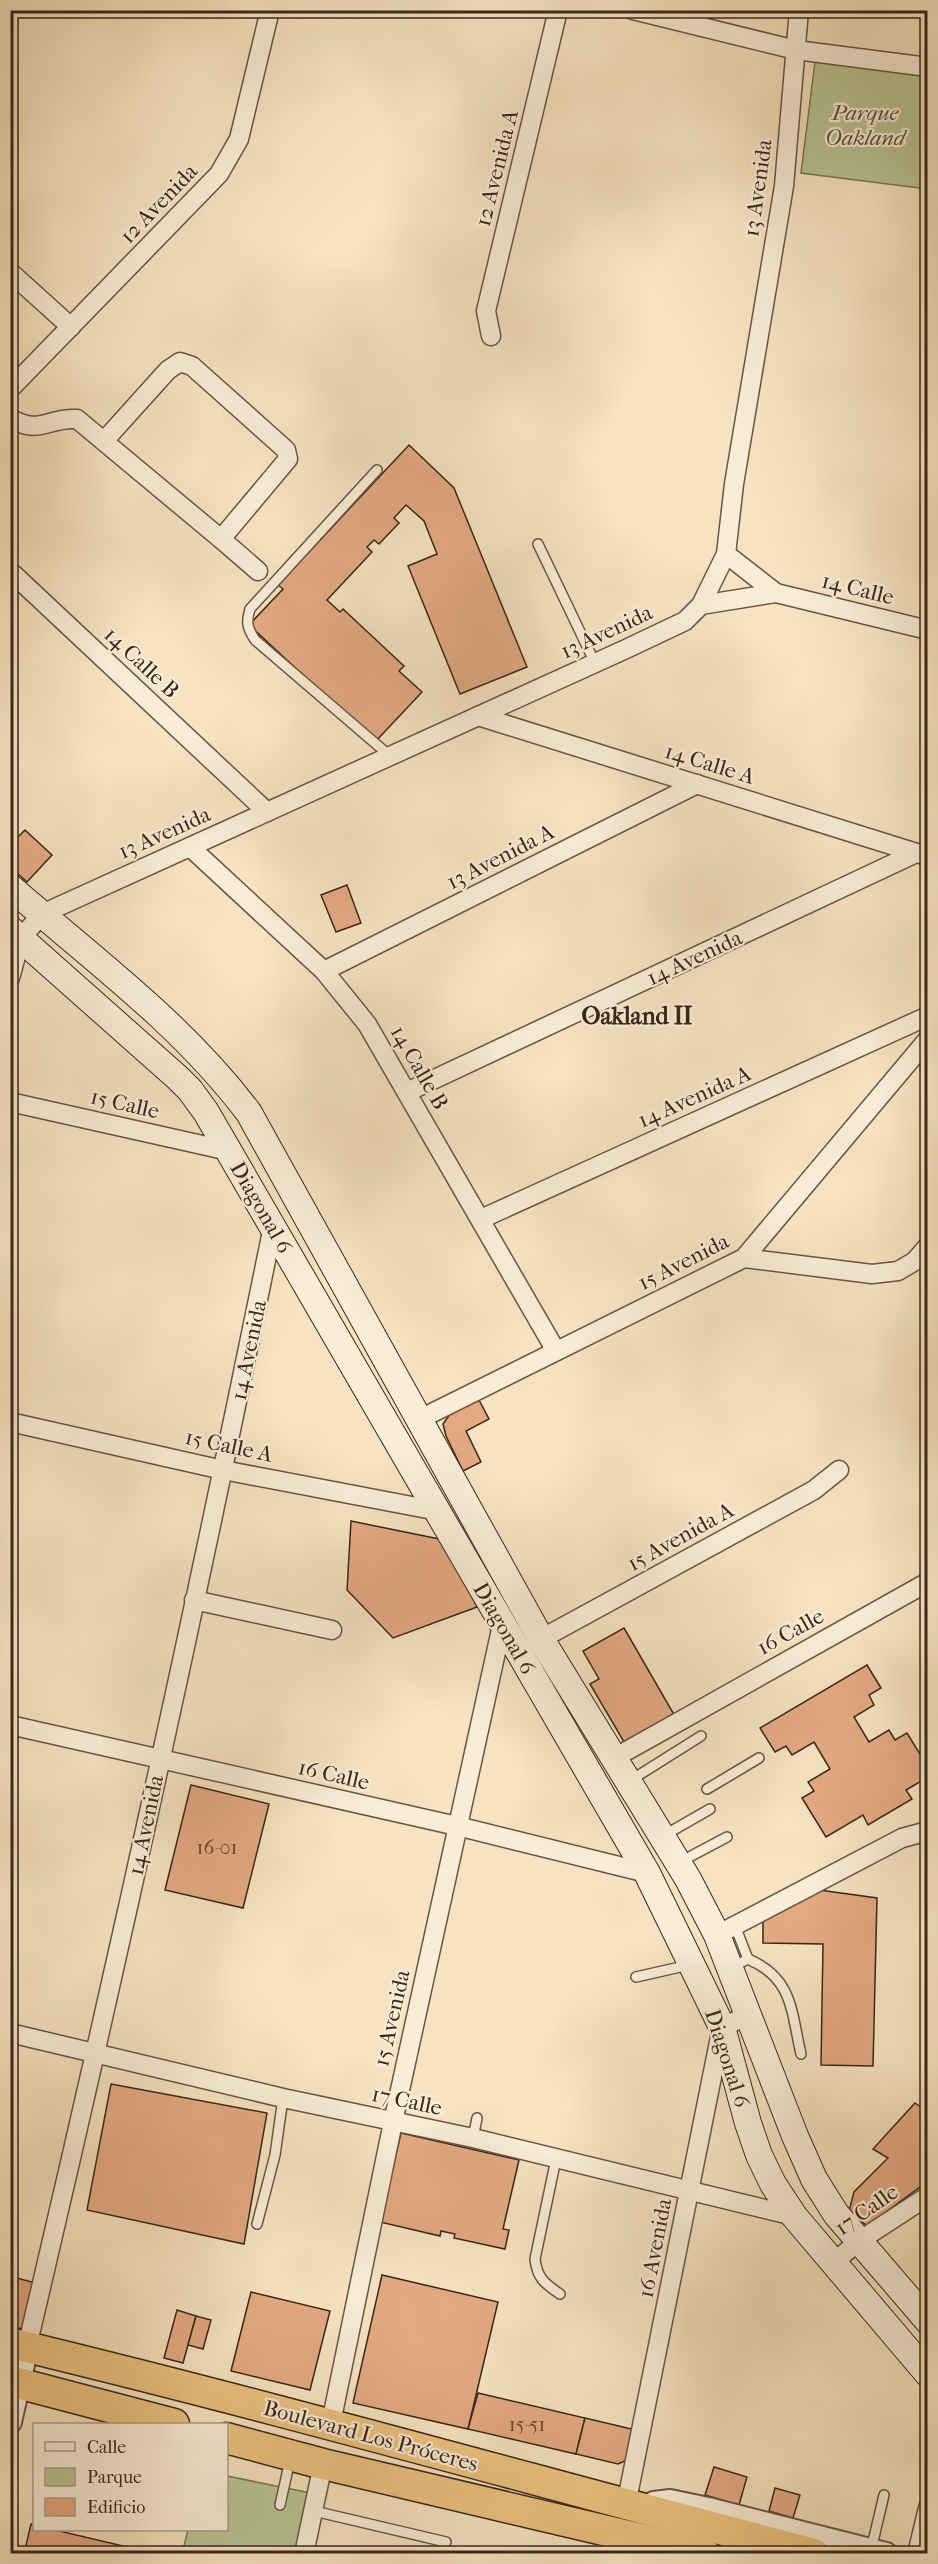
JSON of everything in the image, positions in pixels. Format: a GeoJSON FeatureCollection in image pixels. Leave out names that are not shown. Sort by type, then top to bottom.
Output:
{"type":"FeatureCollection","features":[{"type":"Feature","properties":{"kind":"highway","name":"Boulevard Los Próceres"},"geometry":{"type":"LineString","coordinates":[[19,2345],[331,2423],[626,2505],[814,2553]]}},
{"type":"Feature","properties":{"kind":"highway"},"geometry":{"type":"LineString","coordinates":[[15,2382],[170,2423]]}},
{"type":"Feature","properties":{"kind":"highway","name":"Boulevard Los Próceres"},"geometry":{"type":"LineString","coordinates":[[228,2439],[617,2544],[654,2543],[705,2553]]}},
{"type":"Feature","properties":{"kind":"main road","name":"Diagonal 6"},"geometry":{"type":"LineString","coordinates":[[10,887],[176,1031],[231,1088],[249,1113],[541,1639],[678,1863],[726,1931],[739,1964],[747,2016],[814,2179],[836,2214],[927,2321]]}},
{"type":"Feature","properties":{"kind":"main road","name":"Diagonal 6"},"geometry":{"type":"LineString","coordinates":[[16,933],[190,1090],[229,1151],[647,1873],[722,2027],[759,2155],[773,2184],[794,2217],[927,2374]]}},
{"type":"Feature","properties":{"kind":"street","name":"12 Avenida A"},"geometry":{"type":"LineString","coordinates":[[491,336],[486,311],[558,10]]}},
{"type":"Feature","properties":{"kind":"street"},"geometry":{"type":"LineString","coordinates":[[633,10],[796,50],[927,67]]}},
{"type":"Feature","properties":{"kind":"street","name":"13 Avenida"},"geometry":{"type":"LineString","coordinates":[[10,978],[16,933],[42,914],[685,621],[701,605],[726,554],[734,484],[784,186],[799,10]]}},
{"type":"Feature","properties":{"kind":"street","name":"12 Avenida"},"geometry":{"type":"LineString","coordinates":[[10,389],[219,174],[239,139],[264,14]]}},
{"type":"Feature","properties":{"kind":"street"},"geometry":{"type":"LineString","coordinates":[[10,272],[71,327]]}},
{"type":"Feature","properties":{"kind":"street"},"geometry":{"type":"LineString","coordinates":[[104,441],[168,370],[180,362],[192,366],[288,453],[288,459],[221,538]]}},
{"type":"Feature","properties":{"kind":"street"},"geometry":{"type":"LineString","coordinates":[[10,418],[23,426],[38,427],[58,419],[77,419],[258,571]]}},
{"type":"Feature","properties":{"kind":"street","name":"14 Calle"},"geometry":{"type":"LineString","coordinates":[[726,554],[776,593]]}},
{"type":"Feature","properties":{"kind":"street","name":"14 Calle B"},"geometry":{"type":"LineString","coordinates":[[10,571],[267,812]]}},
{"type":"Feature","properties":{"kind":"street","name":"14 Calle"},"geometry":{"type":"LineString","coordinates":[[701,605],[776,593],[927,630]]}},
{"type":"Feature","properties":{"kind":"street","name":"14 Calle A"},"geometry":{"type":"LineString","coordinates":[[478,716],[922,855]]}},
{"type":"Feature","properties":{"kind":"street","name":"13 Avenida A"},"geometry":{"type":"LineString","coordinates":[[324,970],[697,784]]}},
{"type":"Feature","properties":{"kind":"street","name":"14 Calle B"},"geometry":{"type":"LineString","coordinates":[[190,847],[324,970],[367,1024],[556,1351]]}},
{"type":"Feature","properties":{"kind":"street","name":"14 Avenida"},"geometry":{"type":"LineString","coordinates":[[407,1092],[922,855]]}},
{"type":"Feature","properties":{"kind":"street","name":"14 Avenida A"},"geometry":{"type":"LineString","coordinates":[[481,1219],[927,1016]]}},
{"type":"Feature","properties":{"kind":"street","name":"15 Avenida"},"geometry":{"type":"LineString","coordinates":[[420,1419],[744,1258],[927,1039]]}},
{"type":"Feature","properties":{"kind":"street","name":"15 Calle"},"geometry":{"type":"LineString","coordinates":[[10,1102],[229,1151]]}},
{"type":"Feature","properties":{"kind":"street","name":"14 Avenida"},"geometry":{"type":"LineString","coordinates":[[10,2422],[19,2345],[96,2054],[223,1470],[273,1226]]}},
{"type":"Feature","properties":{"kind":"street"},"geometry":{"type":"LineString","coordinates":[[744,1258],[872,1274],[898,1271],[915,1261],[927,1246]]}},
{"type":"Feature","properties":{"kind":"street","name":"15 Calle A"},"geometry":{"type":"LineString","coordinates":[[10,1422],[223,1470],[438,1511]]}},
{"type":"Feature","properties":{"kind":"street","name":"15 Avenida A"},"geometry":{"type":"LineString","coordinates":[[541,1639],[814,1490],[839,1470]]}},
{"type":"Feature","properties":{"kind":"street","name":"16 Calle"},"geometry":{"type":"LineString","coordinates":[[614,1758],[927,1582]]}},
{"type":"Feature","properties":{"kind":"street"},"geometry":{"type":"LineString","coordinates":[[194,1600],[332,1630]]}},
{"type":"Feature","properties":{"kind":"street","name":"15 Avenida"},"geometry":{"type":"LineString","coordinates":[[331,2423],[393,2122],[502,1625]]}},
{"type":"Feature","properties":{"kind":"street","name":"16 Calle"},"geometry":{"type":"LineString","coordinates":[[10,1725],[457,1826],[647,1873]]}},
{"type":"Feature","properties":{"kind":"street"},"geometry":{"type":"LineString","coordinates":[[726,1931],[902,1838],[927,1832]]}},
{"type":"Feature","properties":{"kind":"street"},"geometry":{"type":"LineString","coordinates":[[722,2027],[747,2016]]}},
{"type":"Feature","properties":{"kind":"street","name":"16 Avenida"},"geometry":{"type":"LineString","coordinates":[[626,2505],[722,2027]]}},
{"type":"Feature","properties":{"kind":"street","name":"17 Calle"},"geometry":{"type":"LineString","coordinates":[[10,2033],[283,2098],[473,2138],[794,2217]]}},
{"type":"Feature","properties":{"kind":"street","name":"17 Calle"},"geometry":{"type":"LineString","coordinates":[[833,2263],[859,2241],[927,2196]]}},
{"type":"Feature","properties":{"kind":"street"},"geometry":{"type":"LineString","coordinates":[[304,2553],[323,2464]]}},
{"type":"Feature","properties":{"kind":"street","name":"Boulevard Los Próceres"},"geometry":{"type":"LineString","coordinates":[[626,2505],[670,2501],[878,2552]]}},
{"type":"Feature","properties":{"kind":"street"},"geometry":{"type":"LineString","coordinates":[[917,2553],[927,2508]]}},
{"type":"Feature","properties":{"kind":"street","name":"Boulevard Los Próceres"},"geometry":{"type":"LineString","coordinates":[[654,2543],[681,2553]]}},
{"type":"Feature","properties":{"kind":"lane"},"geometry":{"type":"LineString","coordinates":[[377,470],[250,609],[246,621],[248,630],[255,640],[390,756]]}},
{"type":"Feature","properties":{"kind":"lane"},"geometry":{"type":"LineString","coordinates":[[538,544],[594,663]]}},
{"type":"Feature","properties":{"kind":"lane"},"geometry":{"type":"LineString","coordinates":[[628,1781],[701,1736]]}},
{"type":"Feature","properties":{"kind":"lane"},"geometry":{"type":"LineString","coordinates":[[707,1789],[759,1758]]}},
{"type":"Feature","properties":{"kind":"lane"},"geometry":{"type":"LineString","coordinates":[[663,1836],[710,1809]]}},
{"type":"Feature","properties":{"kind":"lane"},"geometry":{"type":"LineString","coordinates":[[678,1863],[727,1837]]}},
{"type":"Feature","properties":{"kind":"lane"},"geometry":{"type":"LineString","coordinates":[[636,1977],[693,1964]]}},
{"type":"Feature","properties":{"kind":"lane"},"geometry":{"type":"LineString","coordinates":[[739,1964],[764,1966],[787,1991],[801,2054]]}},
{"type":"Feature","properties":{"kind":"lane"},"geometry":{"type":"LineString","coordinates":[[257,2224],[275,2154],[283,2098]]}},
{"type":"Feature","properties":{"kind":"lane"},"geometry":{"type":"LineString","coordinates":[[473,2138],[477,2118]]}},
{"type":"Feature","properties":{"kind":"lane"},"geometry":{"type":"LineString","coordinates":[[556,2159],[535,2259],[537,2272],[544,2283],[560,2294]]}},
{"type":"Feature","properties":{"kind":"lane"},"geometry":{"type":"LineString","coordinates":[[280,2505],[291,2456]]}},
{"type":"Feature","properties":{"kind":"lane"},"geometry":{"type":"LineString","coordinates":[[878,2552],[884,2495]]}},
{"type":"Feature","properties":{"kind":"lane"},"geometry":{"type":"LineString","coordinates":[[314,2511],[446,2542]]}},
{"type":"Feature","properties":{"kind":"green space","name":"Parque Oakland"},"geometry":{"type":"Polygon","coordinates":[[[815,62],[927,76],[927,189],[801,173],[815,62]]]}},
{"type":"Feature","properties":{"kind":"green space"},"geometry":{"type":"Polygon","coordinates":[[[228,2476],[316,2494],[303,2553],[182,2554],[188,2531],[228,2531],[228,2476]]]}},
{"type":"Feature","properties":{"kind":"building"},"geometry":{"type":"Polygon","coordinates":[[[409,445],[454,488],[527,667],[460,694],[408,566],[437,554],[424,521],[406,505],[394,518],[399,523],[379,544],[374,540],[367,547],[372,552],[327,600],[340,612],[343,609],[404,666],[399,671],[422,692],[375,742],[249,625],[283,589],[278,585],[409,445]]]}},
{"type":"Feature","properties":{"kind":"building"},"geometry":{"type":"Polygon","coordinates":[[[25,830],[52,855],[27,882],[10,867],[10,845],[25,830]]]}},
{"type":"Feature","properties":{"kind":"building"},"geometry":{"type":"Polygon","coordinates":[[[347,885],[361,923],[336,932],[321,895],[347,885]]]}},
{"type":"Feature","properties":{"kind":"building"},"geometry":{"type":"Polygon","coordinates":[[[479,1400],[489,1419],[466,1431],[481,1462],[463,1471],[446,1436],[443,1424],[450,1414],[479,1400]]]}},
{"type":"Feature","properties":{"kind":"building"},"geometry":{"type":"Polygon","coordinates":[[[351,1521],[444,1540],[477,1607],[393,1638],[347,1590],[351,1521]]]}},
{"type":"Feature","properties":{"kind":"building"},"geometry":{"type":"Polygon","coordinates":[[[624,1628],[676,1718],[627,1747],[590,1684],[599,1679],[583,1651],[624,1628]]]}},
{"type":"Feature","properties":{"kind":"building"},"geometry":{"type":"Polygon","coordinates":[[[867,1665],[881,1688],[869,1695],[874,1705],[854,1717],[869,1742],[889,1730],[895,1740],[907,1733],[928,1767],[928,1777],[906,1790],[912,1799],[868,1825],[863,1815],[826,1837],[802,1798],[814,1791],[808,1782],[830,1769],[814,1742],[792,1755],[786,1746],[775,1752],[760,1728],[867,1665]]]}},
{"type":"Feature","properties":{"kind":"building"},"geometry":{"type":"Polygon","coordinates":[[[191,1785],[269,1804],[243,1908],[165,1890],[191,1785]]]}},
{"type":"Feature","properties":{"kind":"building"},"geometry":{"type":"Polygon","coordinates":[[[812,1889],[877,1898],[873,2066],[821,2065],[823,1944],[763,1943],[763,1919],[812,1889]]]}},
{"type":"Feature","properties":{"kind":"building"},"geometry":{"type":"Polygon","coordinates":[[[111,2084],[267,2113],[244,2244],[87,2210],[111,2084]]]}},
{"type":"Feature","properties":{"kind":"building"},"geometry":{"type":"Polygon","coordinates":[[[915,2103],[928,2112],[928,2181],[867,2226],[849,2211],[854,2192],[888,2158],[873,2149],[915,2103]]]}},
{"type":"Feature","properties":{"kind":"building"},"geometry":{"type":"Polygon","coordinates":[[[401,2133],[519,2160],[503,2229],[509,2230],[505,2249],[454,2238],[455,2234],[441,2231],[440,2236],[380,2222],[401,2133]]]}},
{"type":"Feature","properties":{"kind":"building"},"geometry":{"type":"Polygon","coordinates":[[[382,2275],[498,2302],[468,2429],[353,2403],[382,2275]]]}},
{"type":"Feature","properties":{"kind":"building"},"geometry":{"type":"Polygon","coordinates":[[[10,2276],[35,2283],[23,2329],[10,2326],[10,2276]]]}},
{"type":"Feature","properties":{"kind":"building"},"geometry":{"type":"Polygon","coordinates":[[[251,2292],[330,2311],[310,2390],[231,2371],[251,2292]]]}},
{"type":"Feature","properties":{"kind":"building"},"geometry":{"type":"Polygon","coordinates":[[[177,2310],[196,2316],[183,2363],[164,2358],[177,2310]]]}},
{"type":"Feature","properties":{"kind":"building"},"geometry":{"type":"Polygon","coordinates":[[[196,2316],[211,2320],[203,2349],[188,2345],[196,2316]]]}},
{"type":"Feature","properties":{"kind":"building"},"geometry":{"type":"Polygon","coordinates":[[[478,2393],[585,2418],[576,2454],[468,2429],[478,2393]]]}},
{"type":"Feature","properties":{"kind":"building"},"geometry":{"type":"Polygon","coordinates":[[[585,2418],[640,2431],[634,2457],[618,2464],[576,2454],[585,2418]]]}},
{"type":"Feature","properties":{"kind":"building"},"geometry":{"type":"Polygon","coordinates":[[[714,2467],[747,2477],[739,2505],[705,2495],[714,2467]]]}},
{"type":"Feature","properties":{"kind":"building"},"geometry":{"type":"Polygon","coordinates":[[[775,2488],[800,2495],[793,2518],[769,2511],[775,2488]]]}},
{"type":"Feature","properties":{"kind":"building"},"geometry":{"type":"Polygon","coordinates":[[[31,2524],[33,2531],[59,2531],[157,2554],[24,2554],[31,2524]]]}},
{"type":"Feature","properties":{"kind":"district","name":"Oakland II"},"geometry":{"type":"Point","coordinates":[637,1016]}}]}
